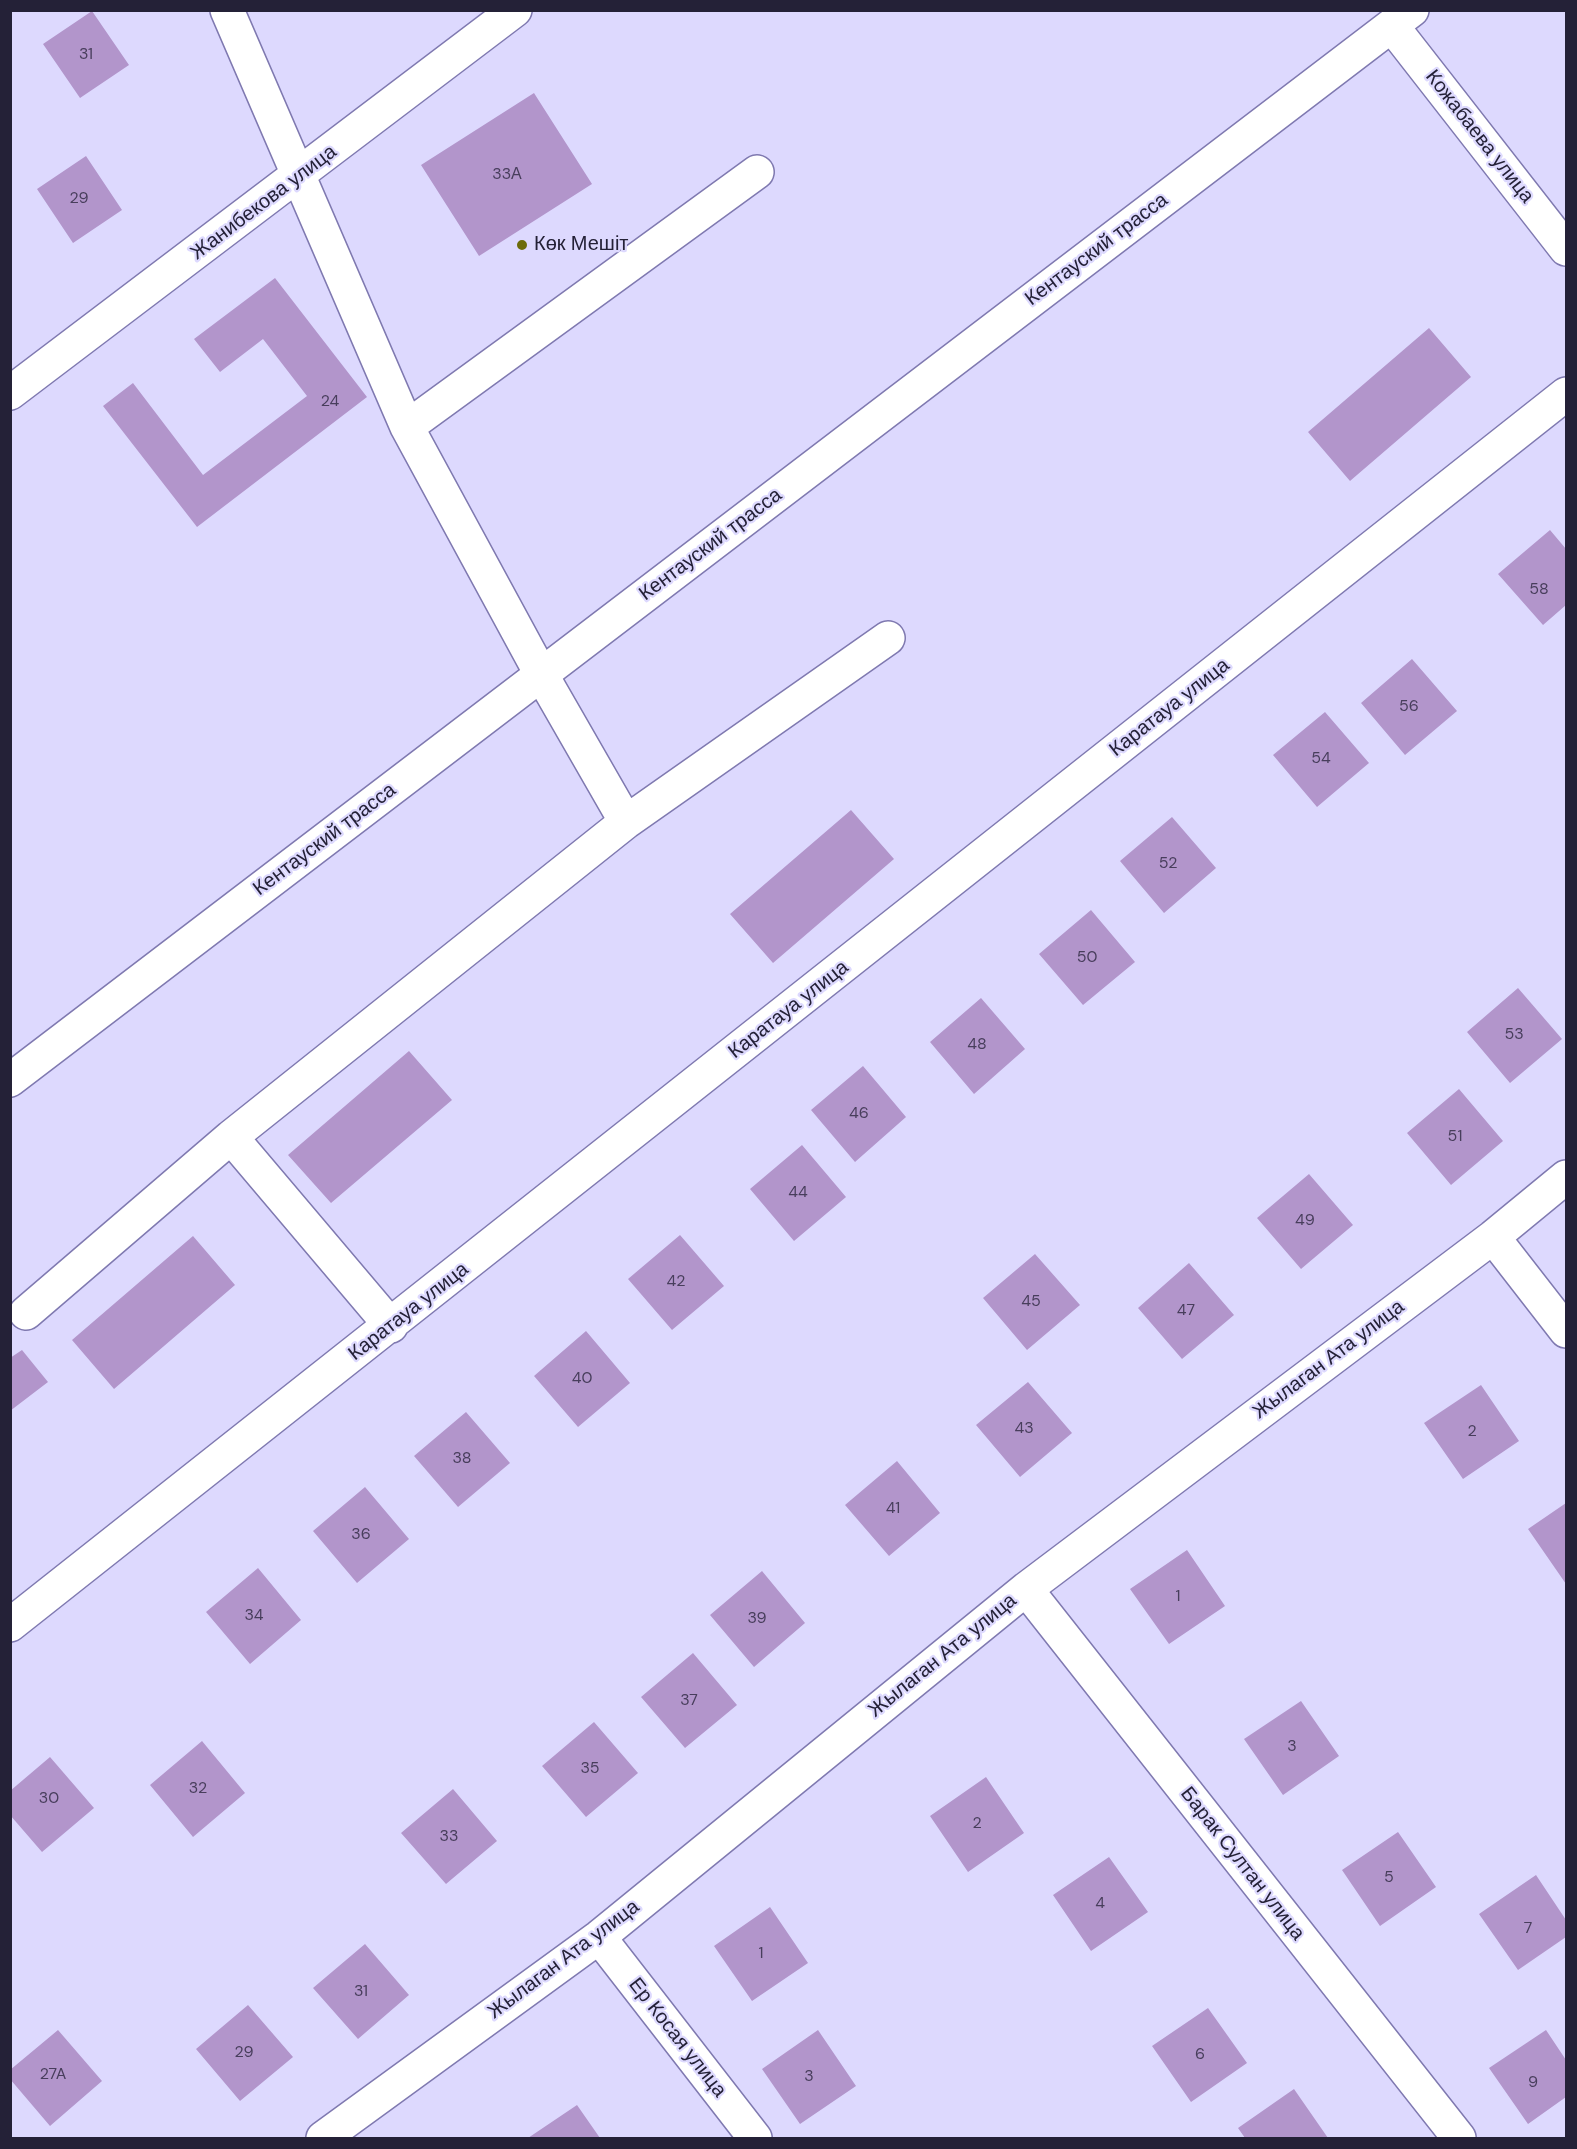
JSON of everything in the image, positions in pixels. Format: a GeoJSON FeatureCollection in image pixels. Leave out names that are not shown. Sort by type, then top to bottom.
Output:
{"type":"FeatureCollection","features":[{"type":"Feature","properties":{"kind":"street"},"geometry":{"type":"LineString","coordinates":[[227,10],[407,427],[541,674],[626,822]]}},
{"type":"Feature","properties":{"kind":"street","name":"Жанибекова улица"},"geometry":{"type":"LineString","coordinates":[[10,393],[515,10]]}},
{"type":"Feature","properties":{"kind":"street","name":"Кожабаева улица"},"geometry":{"type":"LineString","coordinates":[[1402,18],[1566,249]]}},
{"type":"Feature","properties":{"kind":"street","name":"Кентауский трасса"},"geometry":{"type":"LineString","coordinates":[[10,1080],[1402,18]]}},
{"type":"Feature","properties":{"kind":"street"},"geometry":{"type":"LineString","coordinates":[[407,427],[758,172]]}},
{"type":"Feature","properties":{"kind":"street","name":"Каратауа улица"},"geometry":{"type":"LineString","coordinates":[[10,1625],[392,1326],[1566,394]]}},
{"type":"Feature","properties":{"kind":"street"},"geometry":{"type":"LineString","coordinates":[[26,1313],[231,1137],[626,822],[888,638]]}},
{"type":"Feature","properties":{"kind":"street"},"geometry":{"type":"LineString","coordinates":[[231,1137],[392,1326]]}},
{"type":"Feature","properties":{"kind":"street","name":"Жылаган Ата улица"},"geometry":{"type":"LineString","coordinates":[[323,2139],[599,1937],[1026,1589],[1492,1237],[1566,1177]]}},
{"type":"Feature","properties":{"kind":"street"},"geometry":{"type":"LineString","coordinates":[[1492,1237],[1566,1331]]}},
{"type":"Feature","properties":{"kind":"street","name":"Барак Султан улица"},"geometry":{"type":"LineString","coordinates":[[1026,1589],[1459,2139]]}},
{"type":"Feature","properties":{"kind":"street","name":"Ер Косая улица"},"geometry":{"type":"LineString","coordinates":[[599,1937],[755,2139]]}},
{"type":"Feature","properties":{"kind":"building"},"geometry":{"type":"Polygon","coordinates":[[[92,11],[129,65],[80,98],[43,44],[92,11]]]}},
{"type":"Feature","properties":{"kind":"building"},"geometry":{"type":"Polygon","coordinates":[[[534,93],[592,184],[479,256],[421,165],[534,93]]]}},
{"type":"Feature","properties":{"kind":"building"},"geometry":{"type":"Polygon","coordinates":[[[86,156],[122,210],[73,243],[37,189],[86,156]]]}},
{"type":"Feature","properties":{"kind":"building"},"geometry":{"type":"Polygon","coordinates":[[[275,278],[367,397],[197,527],[103,406],[133,383],[203,475],[307,396],[263,339],[220,372],[194,339],[275,278]]]}},
{"type":"Feature","properties":{"kind":"building"},"geometry":{"type":"Polygon","coordinates":[[[1429,328],[1471,377],[1350,481],[1308,432],[1429,328]]]}},
{"type":"Feature","properties":{"kind":"building"},"geometry":{"type":"Polygon","coordinates":[[[1550,530],[1566,549],[1566,605],[1543,625],[1498,574],[1550,530]]]}},
{"type":"Feature","properties":{"kind":"building"},"geometry":{"type":"Polygon","coordinates":[[[1412,659],[1457,711],[1405,755],[1361,703],[1412,659]]]}},
{"type":"Feature","properties":{"kind":"building"},"geometry":{"type":"Polygon","coordinates":[[[1325,712],[1369,763],[1317,807],[1273,755],[1325,712]]]}},
{"type":"Feature","properties":{"kind":"building"},"geometry":{"type":"Polygon","coordinates":[[[851,810],[894,859],[773,963],[730,914],[851,810]]]}},
{"type":"Feature","properties":{"kind":"building"},"geometry":{"type":"Polygon","coordinates":[[[1172,817],[1216,868],[1164,913],[1120,861],[1172,817]]]}},
{"type":"Feature","properties":{"kind":"building"},"geometry":{"type":"Polygon","coordinates":[[[1091,910],[1135,962],[1083,1005],[1039,954],[1091,910]]]}},
{"type":"Feature","properties":{"kind":"building"},"geometry":{"type":"Polygon","coordinates":[[[1518,988],[1562,1039],[1510,1083],[1467,1032],[1518,988]]]}},
{"type":"Feature","properties":{"kind":"building"},"geometry":{"type":"Polygon","coordinates":[[[981,998],[1025,1049],[974,1094],[930,1042],[981,998]]]}},
{"type":"Feature","properties":{"kind":"building"},"geometry":{"type":"Polygon","coordinates":[[[409,1051],[452,1100],[331,1203],[288,1155],[409,1051]]]}},
{"type":"Feature","properties":{"kind":"building"},"geometry":{"type":"Polygon","coordinates":[[[863,1066],[906,1117],[855,1162],[811,1110],[863,1066]]]}},
{"type":"Feature","properties":{"kind":"building"},"geometry":{"type":"Polygon","coordinates":[[[1459,1089],[1503,1141],[1451,1185],[1407,1133],[1459,1089]]]}},
{"type":"Feature","properties":{"kind":"building"},"geometry":{"type":"Polygon","coordinates":[[[802,1145],[846,1197],[794,1241],[750,1189],[802,1145]]]}},
{"type":"Feature","properties":{"kind":"building"},"geometry":{"type":"Polygon","coordinates":[[[1309,1174],[1353,1225],[1301,1269],[1257,1218],[1309,1174]]]}},
{"type":"Feature","properties":{"kind":"building"},"geometry":{"type":"Polygon","coordinates":[[[680,1235],[724,1286],[672,1330],[628,1279],[680,1235]]]}},
{"type":"Feature","properties":{"kind":"building"},"geometry":{"type":"Polygon","coordinates":[[[193,1236],[235,1285],[114,1389],[72,1340],[193,1236]]]}},
{"type":"Feature","properties":{"kind":"building"},"geometry":{"type":"Polygon","coordinates":[[[1035,1254],[1080,1305],[1027,1350],[983,1298],[1035,1254]]]}},
{"type":"Feature","properties":{"kind":"building"},"geometry":{"type":"Polygon","coordinates":[[[1189,1263],[1234,1315],[1182,1359],[1138,1308],[1189,1263]]]}},
{"type":"Feature","properties":{"kind":"building"},"geometry":{"type":"Polygon","coordinates":[[[586,1331],[630,1383],[578,1427],[534,1376],[586,1331]]]}},
{"type":"Feature","properties":{"kind":"building"},"geometry":{"type":"Polygon","coordinates":[[[22,1350],[48,1382],[10,1411],[10,1358],[22,1350]]]}},
{"type":"Feature","properties":{"kind":"building"},"geometry":{"type":"Polygon","coordinates":[[[1028,1382],[1072,1433],[1020,1477],[976,1425],[1028,1382]]]}},
{"type":"Feature","properties":{"kind":"building"},"geometry":{"type":"Polygon","coordinates":[[[1481,1385],[1519,1441],[1463,1479],[1424,1423],[1481,1385]]]}},
{"type":"Feature","properties":{"kind":"building"},"geometry":{"type":"Polygon","coordinates":[[[466,1412],[510,1463],[458,1507],[414,1456],[466,1412]]]}},
{"type":"Feature","properties":{"kind":"building"},"geometry":{"type":"Polygon","coordinates":[[[897,1461],[940,1513],[889,1556],[845,1505],[897,1461]]]}},
{"type":"Feature","properties":{"kind":"building"},"geometry":{"type":"Polygon","coordinates":[[[365,1487],[409,1539],[357,1583],[313,1531],[365,1487]]]}},
{"type":"Feature","properties":{"kind":"building"},"geometry":{"type":"Polygon","coordinates":[[[1566,1503],[1566,1584],[1528,1529],[1566,1503]]]}},
{"type":"Feature","properties":{"kind":"building"},"geometry":{"type":"Polygon","coordinates":[[[1187,1550],[1225,1606],[1169,1644],[1130,1589],[1187,1550]]]}},
{"type":"Feature","properties":{"kind":"building"},"geometry":{"type":"Polygon","coordinates":[[[258,1568],[301,1620],[250,1664],[206,1612],[258,1568]]]}},
{"type":"Feature","properties":{"kind":"building"},"geometry":{"type":"Polygon","coordinates":[[[762,1571],[805,1623],[754,1667],[710,1615],[762,1571]]]}},
{"type":"Feature","properties":{"kind":"building"},"geometry":{"type":"Polygon","coordinates":[[[693,1653],[737,1705],[685,1748],[641,1697],[693,1653]]]}},
{"type":"Feature","properties":{"kind":"building"},"geometry":{"type":"Polygon","coordinates":[[[1301,1701],[1339,1756],[1283,1795],[1244,1739],[1301,1701]]]}},
{"type":"Feature","properties":{"kind":"building"},"geometry":{"type":"Polygon","coordinates":[[[594,1722],[638,1773],[586,1817],[542,1766],[594,1722]]]}},
{"type":"Feature","properties":{"kind":"building"},"geometry":{"type":"Polygon","coordinates":[[[202,1741],[245,1793],[193,1837],[150,1785],[202,1741]]]}},
{"type":"Feature","properties":{"kind":"building"},"geometry":{"type":"Polygon","coordinates":[[[50,1757],[94,1808],[42,1852],[10,1815],[10,1791],[50,1757]]]}},
{"type":"Feature","properties":{"kind":"building"},"geometry":{"type":"Polygon","coordinates":[[[986,1777],[1024,1833],[968,1872],[930,1816],[986,1777]]]}},
{"type":"Feature","properties":{"kind":"building"},"geometry":{"type":"Polygon","coordinates":[[[453,1789],[497,1841],[446,1884],[401,1833],[453,1789]]]}},
{"type":"Feature","properties":{"kind":"building"},"geometry":{"type":"Polygon","coordinates":[[[1398,1832],[1436,1887],[1380,1926],[1342,1870],[1398,1832]]]}},
{"type":"Feature","properties":{"kind":"building"},"geometry":{"type":"Polygon","coordinates":[[[1109,1857],[1148,1912],[1091,1951],[1053,1895],[1109,1857]]]}},
{"type":"Feature","properties":{"kind":"building"},"geometry":{"type":"Polygon","coordinates":[[[1536,1875],[1566,1920],[1566,1937],[1518,1970],[1479,1914],[1536,1875]]]}},
{"type":"Feature","properties":{"kind":"building"},"geometry":{"type":"Polygon","coordinates":[[[770,1907],[808,1963],[752,2001],[714,1946],[770,1907]]]}},
{"type":"Feature","properties":{"kind":"building"},"geometry":{"type":"Polygon","coordinates":[[[365,1944],[409,1995],[358,2039],[313,1988],[365,1944]]]}},
{"type":"Feature","properties":{"kind":"building"},"geometry":{"type":"Polygon","coordinates":[[[248,2005],[293,2057],[240,2101],[196,2049],[248,2005]]]}},
{"type":"Feature","properties":{"kind":"building"},"geometry":{"type":"Polygon","coordinates":[[[1208,2008],[1247,2063],[1191,2102],[1152,2046],[1208,2008]]]}},
{"type":"Feature","properties":{"kind":"building"},"geometry":{"type":"Polygon","coordinates":[[[58,2030],[102,2081],[50,2126],[10,2079],[10,2070],[58,2030]]]}},
{"type":"Feature","properties":{"kind":"building"},"geometry":{"type":"Polygon","coordinates":[[[818,2030],[856,2086],[800,2124],[762,2069],[818,2030]]]}},
{"type":"Feature","properties":{"kind":"building"},"geometry":{"type":"Polygon","coordinates":[[[1546,2030],[1566,2060],[1566,2097],[1528,2124],[1489,2068],[1546,2030]]]}},
{"type":"Feature","properties":{"kind":"building"},"geometry":{"type":"Polygon","coordinates":[[[1294,2089],[1328,2138],[1245,2138],[1238,2128],[1294,2089]]]}},
{"type":"Feature","properties":{"kind":"building"},"geometry":{"type":"Polygon","coordinates":[[[577,2105],[600,2138],[528,2138],[577,2105]]]}},
{"type":"Feature","properties":{"kind":"place","name":"Көк Мешіт"},"geometry":{"type":"Point","coordinates":[522,245]}}]}
